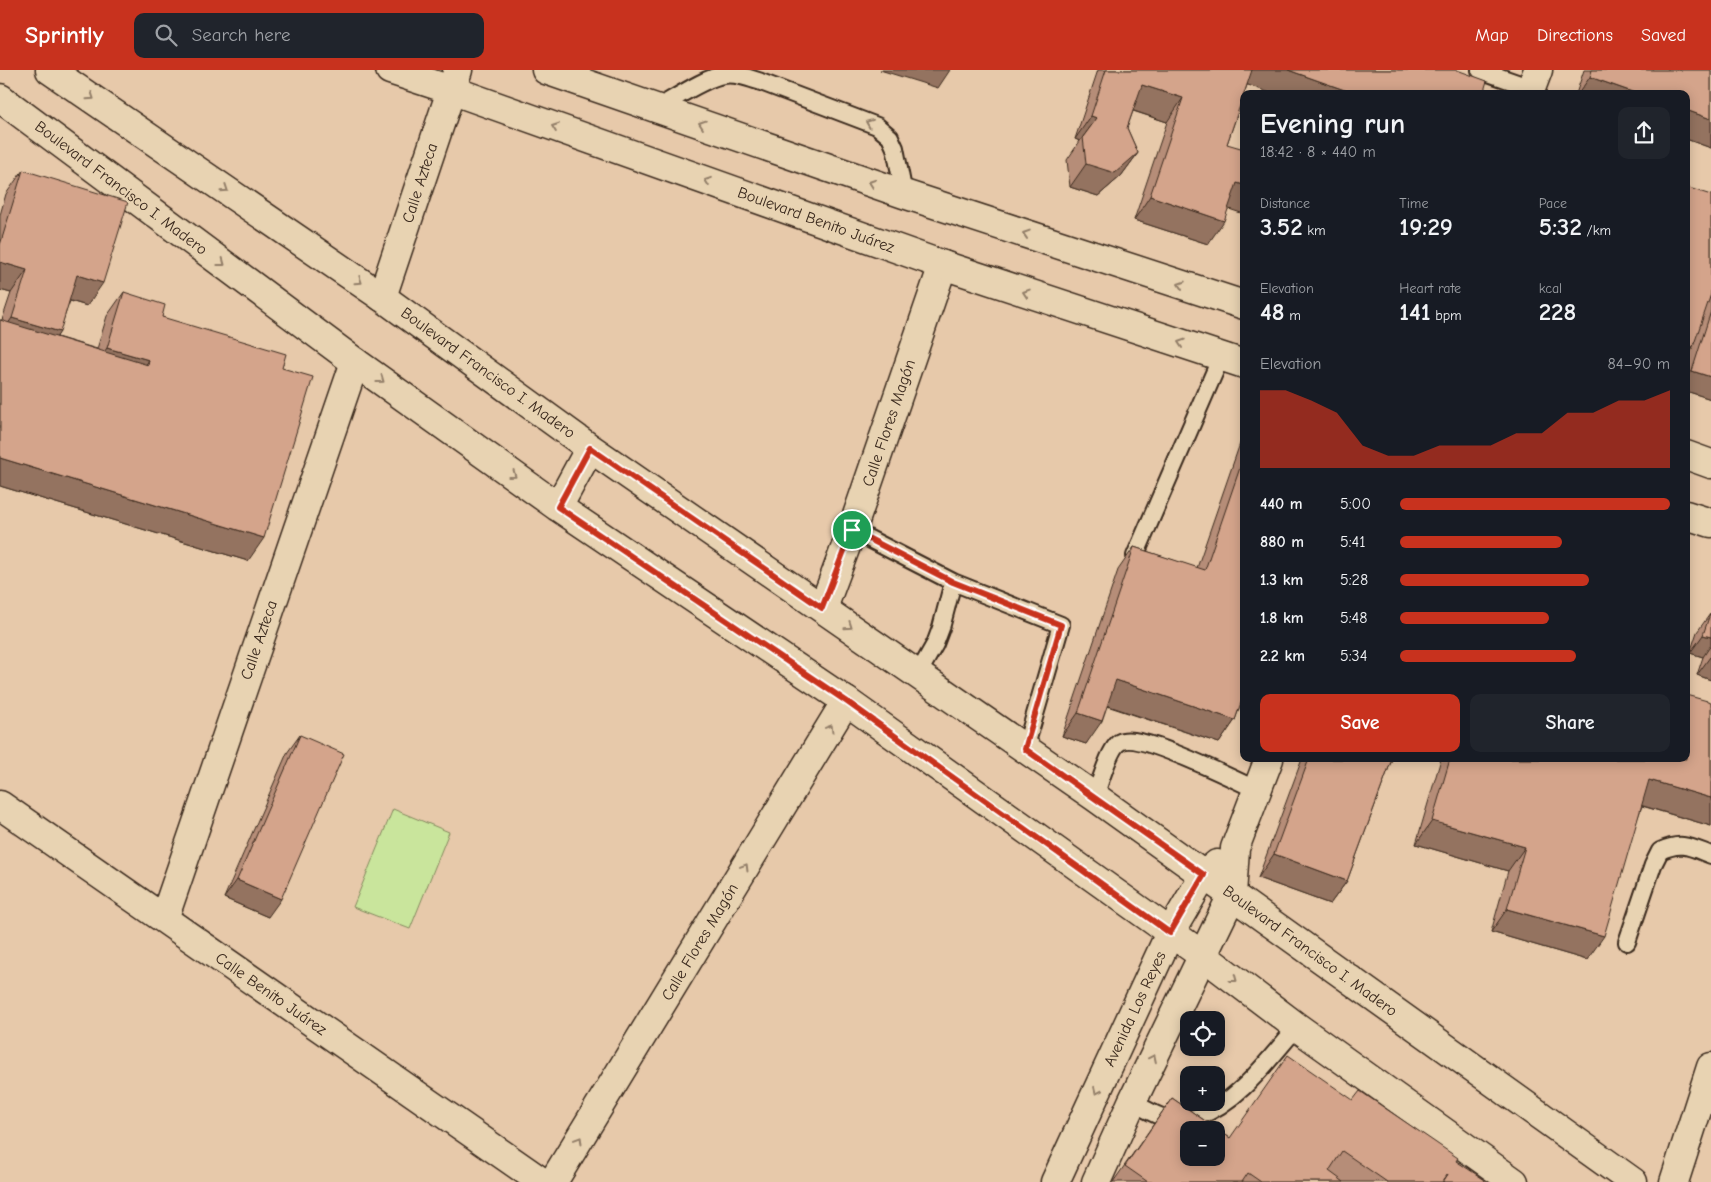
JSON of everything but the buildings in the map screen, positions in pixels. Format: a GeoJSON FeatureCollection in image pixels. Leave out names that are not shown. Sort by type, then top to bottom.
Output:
{"type":"FeatureCollection","features":[{"type":"Feature","properties":{"kind":"main road","name":"Boulevard Francisco I. Madero"},"geometry":{"type":"LineString","coordinates":[[50,70],[382,297],[590,448],[1095,797],[1633,1182]]}},
{"type":"Feature","properties":{"kind":"main road","name":"Boulevard Benito Juárez"},"geometry":{"type":"LineString","coordinates":[[390,70],[454,80],[943,265],[1232,360]]}},
{"type":"Feature","properties":{"kind":"main road"},"geometry":{"type":"LineString","coordinates":[[546,70],[904,194],[1240,304]]}},
{"type":"Feature","properties":{"kind":"main road","name":"Calle Azteca"},"geometry":{"type":"LineString","coordinates":[[382,297],[454,80]]}},
{"type":"Feature","properties":{"kind":"main road","name":"Boulevard Francisco I. Madero"},"geometry":{"type":"LineString","coordinates":[[0,98],[355,362],[558,507],[846,701],[1202,955],[1297,1027],[1514,1182]]}},
{"type":"Feature","properties":{"kind":"main road","name":"Calle Flores Magón"},"geometry":{"type":"LineString","coordinates":[[822,608],[852,530],[943,265]]}},
{"type":"Feature","properties":{"kind":"main road","name":"Calle Azteca"},"geometry":{"type":"LineString","coordinates":[[164,919],[355,362]]}},
{"type":"Feature","properties":{"kind":"main road"},"geometry":{"type":"LineString","coordinates":[[558,507],[590,448]]}},
{"type":"Feature","properties":{"kind":"main road"},"geometry":{"type":"LineString","coordinates":[[1690,456],[1711,464]]}},
{"type":"Feature","properties":{"kind":"main road"},"geometry":{"type":"LineString","coordinates":[[1690,515],[1711,523]]}},
{"type":"Feature","properties":{"kind":"main road","name":"Calle Flores Magón"},"geometry":{"type":"LineString","coordinates":[[553,1182],[846,701]]}},
{"type":"Feature","properties":{"kind":"main road","name":"Avenida Los Reyes"},"geometry":{"type":"LineString","coordinates":[[1096,1182],[1132,1102],[1232,895],[1234,848],[1268,762]]}},
{"type":"Feature","properties":{"kind":"main road","name":"Calle Benito Juárez"},"geometry":{"type":"LineString","coordinates":[[0,805],[542,1182]]}},
{"type":"Feature","properties":{"kind":"main road","name":"Avenida Los Reyes"},"geometry":{"type":"LineString","coordinates":[[1055,1182],[1170,933],[1204,875],[1234,848]]}},
{"type":"Feature","properties":{"kind":"main road"},"geometry":{"type":"LineString","coordinates":[[1674,1182],[1711,1066]]}},
{"type":"Feature","properties":{"kind":"lane"},"geometry":{"type":"LineString","coordinates":[[1480,70],[1532,84]]}},
{"type":"Feature","properties":{"kind":"lane"},"geometry":{"type":"LineString","coordinates":[[657,108],[703,82],[723,75],[742,76],[761,82],[877,126],[890,137],[895,148],[904,194]]}},
{"type":"Feature","properties":{"kind":"lane"},"geometry":{"type":"LineString","coordinates":[[1135,556],[1232,360]]}},
{"type":"Feature","properties":{"kind":"lane"},"geometry":{"type":"LineString","coordinates":[[852,530],[953,582],[1061,625],[1025,749]]}},
{"type":"Feature","properties":{"kind":"lane"},"geometry":{"type":"LineString","coordinates":[[918,674],[935,644],[953,582]]}},
{"type":"Feature","properties":{"kind":"lane"},"geometry":{"type":"LineString","coordinates":[[1095,797],[1112,752],[1119,742],[1129,739],[1166,750],[1257,790]]}},
{"type":"Feature","properties":{"kind":"lane"},"geometry":{"type":"LineString","coordinates":[[1627,942],[1653,865],[1660,851],[1673,845],[1688,846],[1711,855]]}},
{"type":"Feature","properties":{"kind":"lane"},"geometry":{"type":"LineString","coordinates":[[1132,1102],[1169,1120],[1184,1121],[1204,1114],[1225,1102],[1245,1085],[1297,1027]]}},
{"type":"Feature","properties":{"kind":"green space"},"geometry":{"type":"Polygon","coordinates":[[[393,809],[449,832],[410,929],[353,907],[393,809]]]}},
{"type":"Feature","properties":{"kind":"route"},"geometry":{"type":"LineString","coordinates":[[590,448],[822,608],[852,530],[953,582],[1061,625],[1025,749],[1204,875],[1170,933],[846,701],[558,507],[590,448]]}}]}
